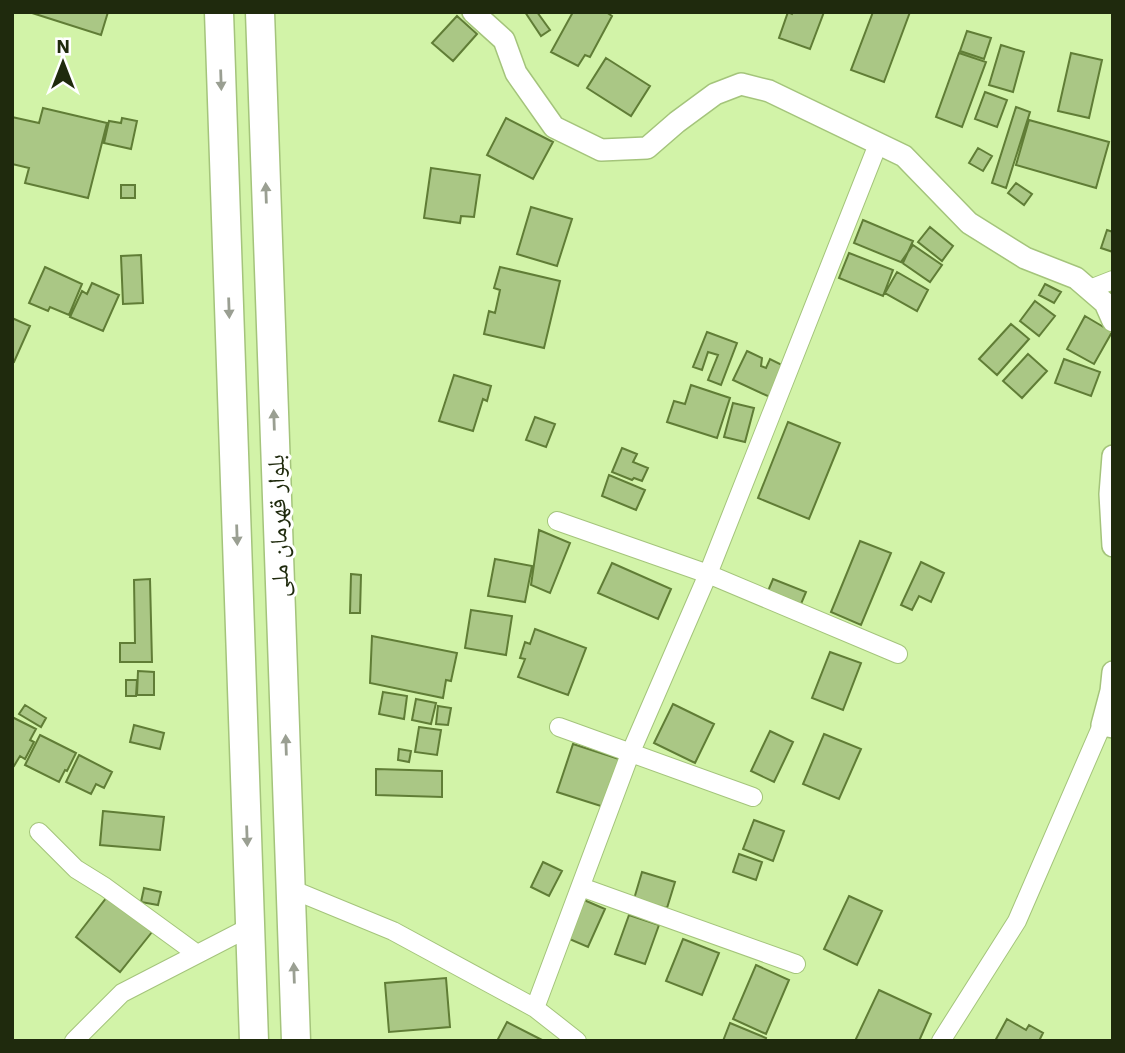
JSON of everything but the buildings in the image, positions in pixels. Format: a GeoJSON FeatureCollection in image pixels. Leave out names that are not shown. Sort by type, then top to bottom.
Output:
{"type":"FeatureCollection","features":[{"type":"Feature","properties":{"kind":"highway","name":"بلوار قهرمان ملی"},"geometry":{"type":"LineString","coordinates":[[219,12],[254,1041]]}},
{"type":"Feature","properties":{"kind":"highway","name":"بلوار قهرمان ملی"},"geometry":{"type":"LineString","coordinates":[[260,12],[296,1041]]}},
{"type":"Feature","properties":{"kind":"street"},"geometry":{"type":"LineString","coordinates":[[473,12],[504,40],[516,73],[554,127],[601,150],[647,148],[715,94],[741,84],[769,91],[904,156],[969,223],[1025,258],[1076,278],[1105,303],[1113,321]]}},
{"type":"Feature","properties":{"kind":"street"},"geometry":{"type":"LineString","coordinates":[[535,1008],[630,754],[708,574],[878,144]]}},
{"type":"Feature","properties":{"kind":"street"},"geometry":{"type":"LineString","coordinates":[[1090,289],[1113,280]]}},
{"type":"Feature","properties":{"kind":"street"},"geometry":{"type":"LineString","coordinates":[[1113,456],[1110,494],[1113,545]]}},
{"type":"Feature","properties":{"kind":"street"},"geometry":{"type":"LineString","coordinates":[[557,521],[708,574],[898,654]]}},
{"type":"Feature","properties":{"kind":"street"},"geometry":{"type":"LineString","coordinates":[[941,1041],[1017,922],[1108,726],[1113,673]]}},
{"type":"Feature","properties":{"kind":"street"},"geometry":{"type":"LineString","coordinates":[[559,727],[753,797]]}},
{"type":"Feature","properties":{"kind":"street"},"geometry":{"type":"LineString","coordinates":[[39,832],[76,869],[197,954]]}},
{"type":"Feature","properties":{"kind":"street"},"geometry":{"type":"LineString","coordinates":[[580,887],[796,964]]}},
{"type":"Feature","properties":{"kind":"street"},"geometry":{"type":"LineString","coordinates":[[291,889],[393,930],[535,1008],[577,1041]]}},
{"type":"Feature","properties":{"kind":"street"},"geometry":{"type":"LineString","coordinates":[[74,1041],[122,993],[250,927]]}}]}
